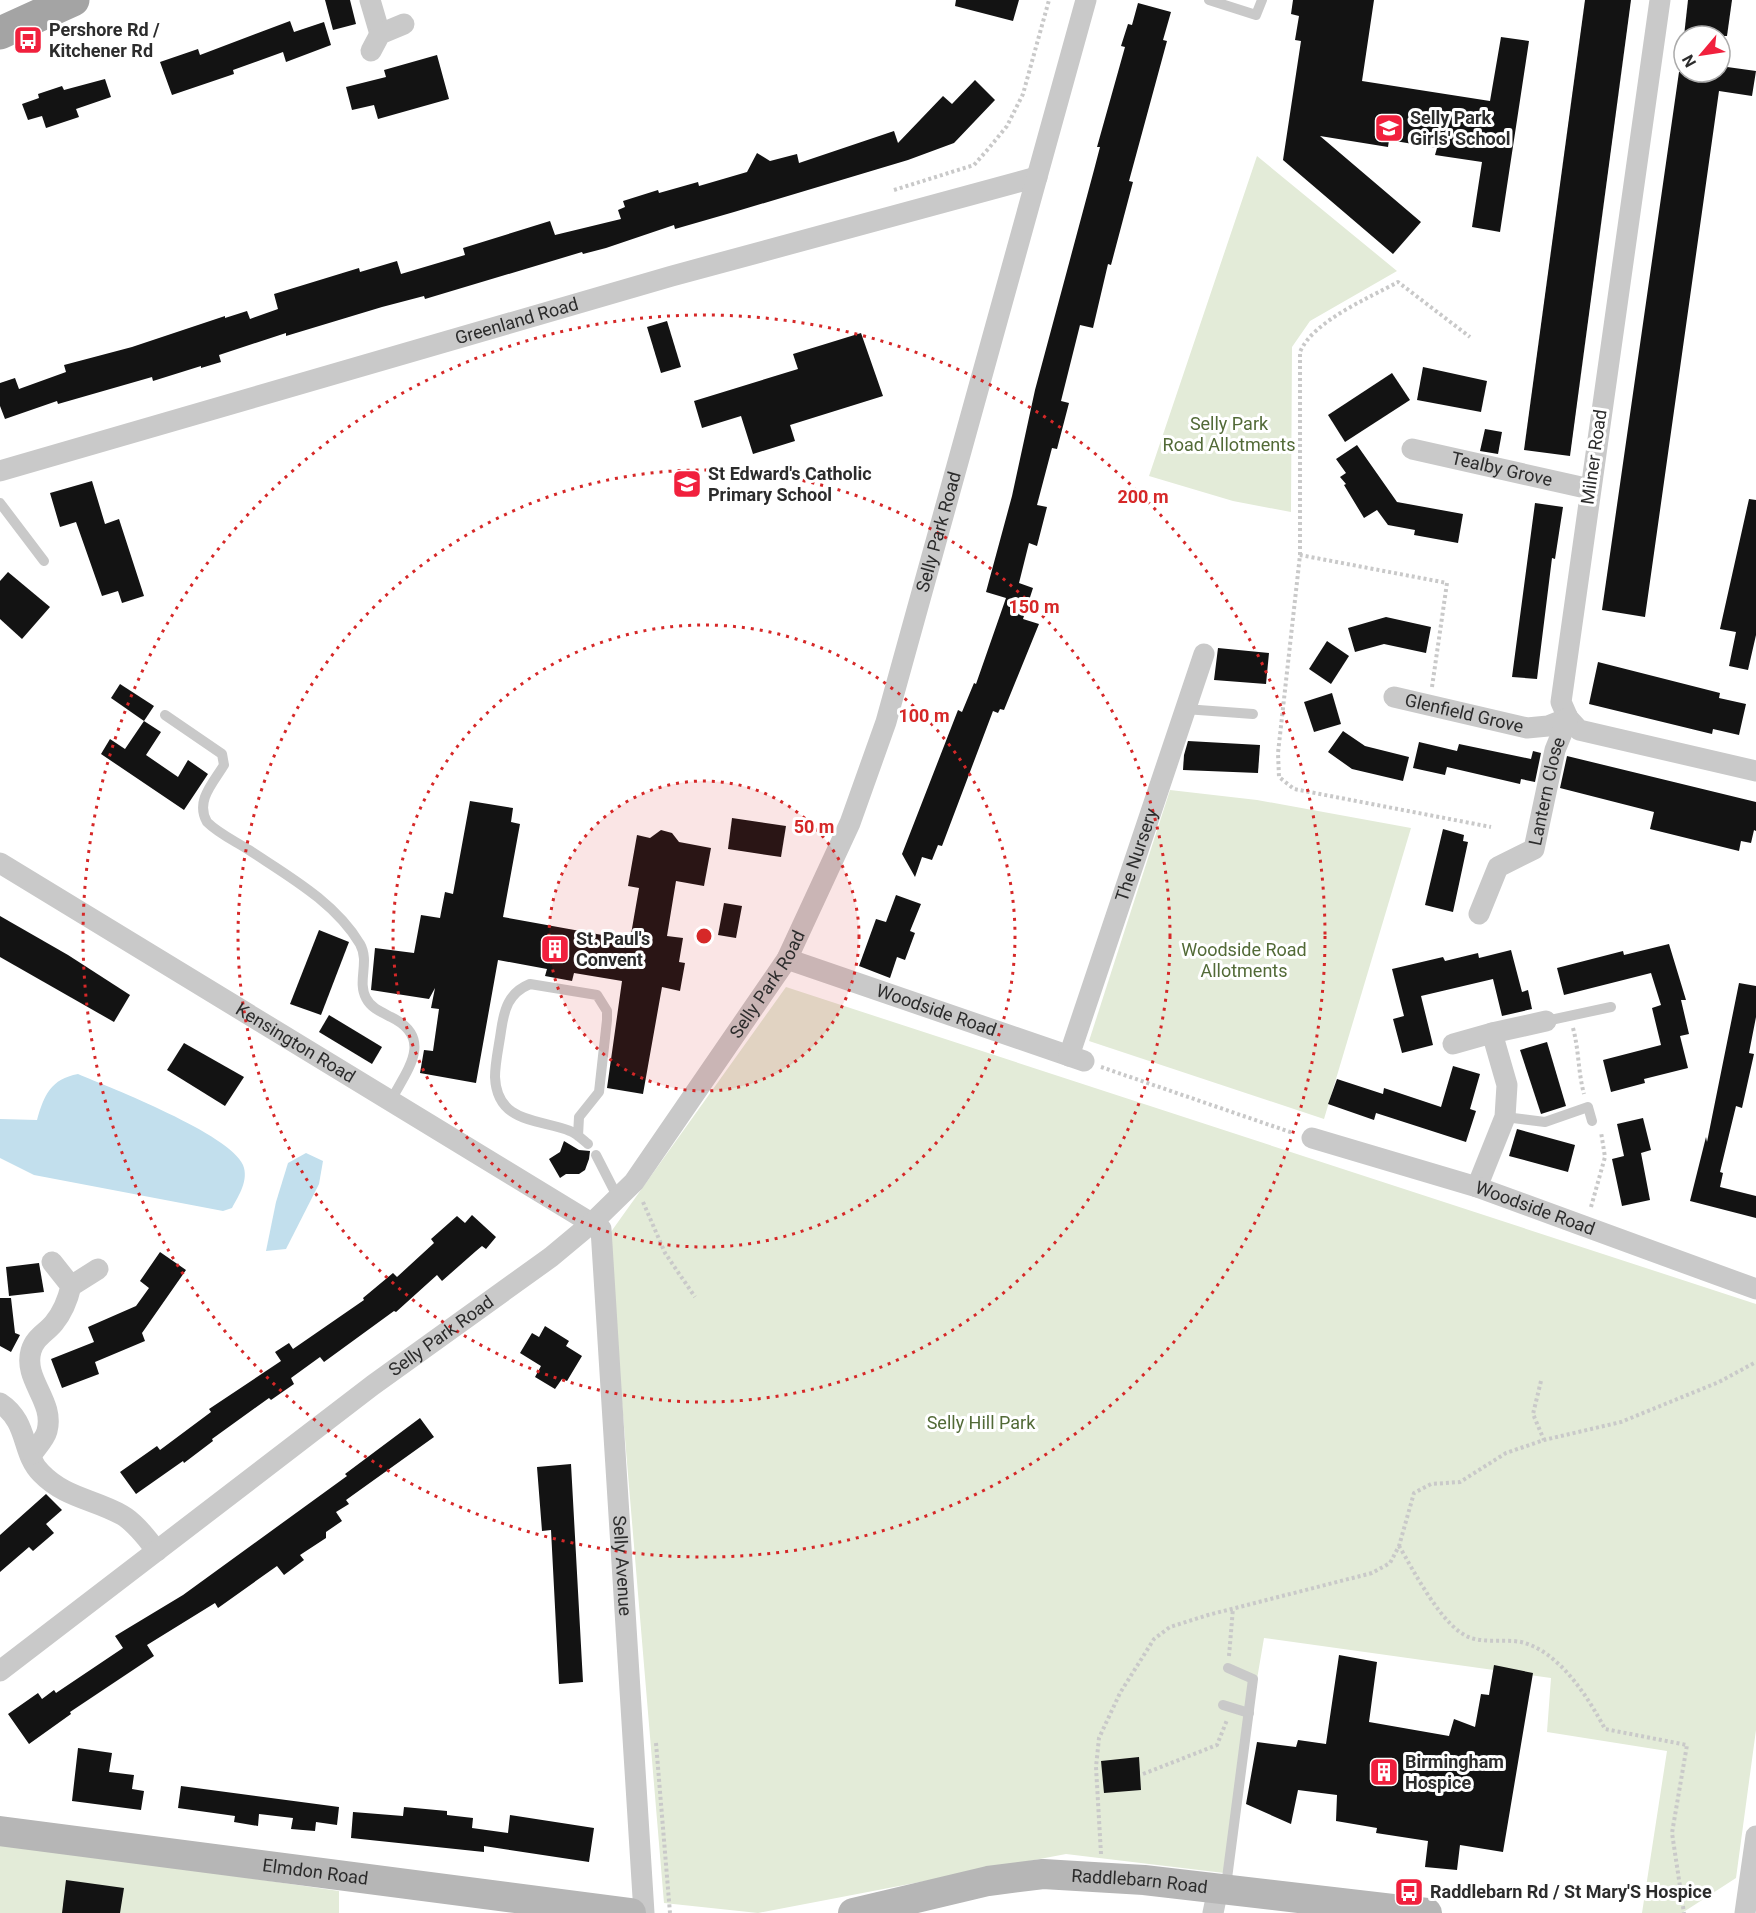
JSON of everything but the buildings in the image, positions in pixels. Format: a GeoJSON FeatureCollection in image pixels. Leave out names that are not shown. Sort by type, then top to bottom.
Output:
{"type":"FeatureCollection","features":[{"type":"Feature","properties":{"kind":"main road"},"geometry":{"type":"LineString","coordinates":[[0,33],[61,2]]}},
{"type":"Feature","properties":{"kind":"street"},"geometry":{"type":"LineString","coordinates":[[370,0],[376,43],[404,24]]}},
{"type":"Feature","properties":{"kind":"street","name":"Selly Park Road"},"geometry":{"type":"LineString","coordinates":[[0,1671],[373,1385],[551,1257],[593,1222],[634,1182],[787,959],[850,823],[886,722],[1086,0]]}},
{"type":"Feature","properties":{"kind":"street","name":"Milner Road"},"geometry":{"type":"LineString","coordinates":[[1568,718],[1561,702],[1660,0]]}},
{"type":"Feature","properties":{"kind":"street","name":"Greenland Road"},"geometry":{"type":"LineString","coordinates":[[0,471],[672,276],[1037,177]]}},
{"type":"Feature","properties":{"kind":"street","name":"Tealby Grove"},"geometry":{"type":"LineString","coordinates":[[1412,449],[1590,489]]}},
{"type":"Feature","properties":{"kind":"street","name":"The Nursery"},"geometry":{"type":"LineString","coordinates":[[1076,1058],[1204,654]]}},
{"type":"Feature","properties":{"kind":"street","name":"Glenfield Grove"},"geometry":{"type":"LineString","coordinates":[[1395,697],[1527,728],[1548,726],[1568,718]]}},
{"type":"Feature","properties":{"kind":"street"},"geometry":{"type":"LineString","coordinates":[[1568,718],[1579,730],[1592,734],[1756,771]]}},
{"type":"Feature","properties":{"kind":"street","name":"Lantern Close"},"geometry":{"type":"LineString","coordinates":[[1479,914],[1498,867],[1534,849],[1555,750],[1568,718]]}},
{"type":"Feature","properties":{"kind":"street","name":"Kensington Road"},"geometry":{"type":"LineString","coordinates":[[0,863],[593,1222]]}},
{"type":"Feature","properties":{"kind":"street","name":"Woodside Road"},"geometry":{"type":"LineString","coordinates":[[787,959],[1076,1058]]}},
{"type":"Feature","properties":{"kind":"street"},"geometry":{"type":"LineString","coordinates":[[1453,1044],[1546,1021]]}},
{"type":"Feature","properties":{"kind":"street"},"geometry":{"type":"LineString","coordinates":[[1477,1187],[1505,1117],[1507,1085],[1492,1034]]}},
{"type":"Feature","properties":{"kind":"street","name":"Woodside Road"},"geometry":{"type":"LineString","coordinates":[[1312,1138],[1477,1187],[1756,1289]]}},
{"type":"Feature","properties":{"kind":"street","name":"Selly Avenue"},"geometry":{"type":"LineString","coordinates":[[593,1222],[601,1229],[644,1913]]}},
{"type":"Feature","properties":{"kind":"street"},"geometry":{"type":"LineString","coordinates":[[52,1262],[71,1286]]}},
{"type":"Feature","properties":{"kind":"street"},"geometry":{"type":"LineString","coordinates":[[32,1454],[47,1432],[43,1394],[34,1381],[29,1364],[31,1351],[39,1335],[53,1325],[66,1304],[71,1286],[98,1269]]}},
{"type":"Feature","properties":{"kind":"street"},"geometry":{"type":"LineString","coordinates":[[0,1403],[9,1409],[22,1427],[38,1470],[48,1480],[74,1497],[103,1506],[124,1516],[157,1551]]}},
{"type":"Feature","properties":{"kind":"street","name":"Elmdon Road"},"geometry":{"type":"LineString","coordinates":[[0,1831],[631,1913]]}},
{"type":"Feature","properties":{"kind":"street"},"geometry":{"type":"LineString","coordinates":[[1745,1913],[1756,1836]]}},
{"type":"Feature","properties":{"kind":"street","name":"Raddlebarn Road"},"geometry":{"type":"LineString","coordinates":[[853,1913],[988,1881],[1043,1874],[1102,1878],[1219,1897],[1427,1913]]}},
{"type":"Feature","properties":{"kind":"lane"},"geometry":{"type":"LineString","coordinates":[[1209,0],[1256,15],[1262,0]]}},
{"type":"Feature","properties":{"kind":"lane"},"geometry":{"type":"LineString","coordinates":[[0,503],[44,561]]}},
{"type":"Feature","properties":{"kind":"lane"},"geometry":{"type":"LineString","coordinates":[[1185,709],[1253,714]]}},
{"type":"Feature","properties":{"kind":"lane"},"geometry":{"type":"LineString","coordinates":[[165,715],[222,754],[224,765],[203,799],[201,808],[207,822],[304,886],[335,914],[359,943],[365,956],[363,986],[366,998],[375,1009],[404,1023],[412,1030],[416,1041],[411,1063],[391,1100]]}},
{"type":"Feature","properties":{"kind":"lane"},"geometry":{"type":"LineString","coordinates":[[578,1136],[579,1117],[599,1092],[607,1011],[597,995],[530,984],[513,995],[504,1010],[495,1078],[504,1102],[520,1118],[571,1131],[588,1144]]}},
{"type":"Feature","properties":{"kind":"lane"},"geometry":{"type":"LineString","coordinates":[[1546,1021],[1611,1007]]}},
{"type":"Feature","properties":{"kind":"lane"},"geometry":{"type":"LineString","coordinates":[[1505,1117],[1545,1122],[1588,1107],[1592,1121]]}},
{"type":"Feature","properties":{"kind":"lane"},"geometry":{"type":"LineString","coordinates":[[596,1155],[618,1198]]}},
{"type":"Feature","properties":{"kind":"lane"},"geometry":{"type":"LineString","coordinates":[[1219,1897],[1253,1679],[1228,1668]]}},
{"type":"Feature","properties":{"kind":"lane"},"geometry":{"type":"LineString","coordinates":[[1226,1706],[1249,1713]]}},
{"type":"Feature","properties":{"kind":"path"},"geometry":{"type":"LineString","coordinates":[[894,190],[974,165],[1007,126],[1023,94],[1049,0]]}},
{"type":"Feature","properties":{"kind":"path"},"geometry":{"type":"LineString","coordinates":[[1470,337],[1398,282],[1339,315],[1305,340],[1300,352],[1300,555],[1278,753],[1279,777],[1294,789],[1491,827]]}},
{"type":"Feature","properties":{"kind":"path"},"geometry":{"type":"LineString","coordinates":[[1300,555],[1447,583],[1429,705]]}},
{"type":"Feature","properties":{"kind":"path"},"geometry":{"type":"LineString","coordinates":[[1570,1016],[1580,1055],[1578,1072],[1588,1107]]}},
{"type":"Feature","properties":{"kind":"path"},"geometry":{"type":"LineString","coordinates":[[1076,1058],[1289,1131]]}},
{"type":"Feature","properties":{"kind":"path"},"geometry":{"type":"LineString","coordinates":[[1585,1226],[1605,1157],[1599,1119],[1592,1121]]}},
{"type":"Feature","properties":{"kind":"path"},"geometry":{"type":"LineString","coordinates":[[634,1182],[665,1252],[695,1297]]}},
{"type":"Feature","properties":{"kind":"path"},"geometry":{"type":"LineString","coordinates":[[1102,1878],[1096,1767],[1099,1738],[1120,1694],[1154,1639],[1170,1627],[1233,1608],[1372,1573],[1390,1563],[1399,1546],[1414,1494],[1431,1484],[1460,1482],[1506,1453],[1544,1440],[1621,1422],[1719,1382],[1756,1362]]}},
{"type":"Feature","properties":{"kind":"path"},"geometry":{"type":"LineString","coordinates":[[1540,1381],[1533,1414],[1544,1440]]}},
{"type":"Feature","properties":{"kind":"path"},"geometry":{"type":"LineString","coordinates":[[1399,1546],[1441,1615],[1470,1638],[1522,1642],[1540,1650],[1570,1676],[1591,1702],[1605,1729],[1687,1745],[1672,1833],[1684,1913]]}},
{"type":"Feature","properties":{"kind":"path"},"geometry":{"type":"LineString","coordinates":[[1228,1668],[1233,1608]]}},
{"type":"Feature","properties":{"kind":"path"},"geometry":{"type":"LineString","coordinates":[[1143,1774],[1217,1745],[1225,1730],[1226,1706]]}},
{"type":"Feature","properties":{"kind":"green space","name":"Selly Park Road Allotments"},"geometry":{"type":"Polygon","coordinates":[[[1257,156],[1397,271],[1310,321],[1292,347],[1291,512],[1233,501],[1149,476],[1257,156]]]}},
{"type":"Feature","properties":{"kind":"green space","name":"Woodside Road Allotments"},"geometry":{"type":"Polygon","coordinates":[[[1170,790],[1257,800],[1411,828],[1324,1119],[1089,1041],[1170,790]]]}},
{"type":"Feature","properties":{"kind":"green space","name":"Selly Hill Park"},"geometry":{"type":"Polygon","coordinates":[[[786,987],[1756,1304],[1756,1730],[1736,1878],[1682,1913],[1642,1913],[1667,1751],[1547,1732],[1551,1678],[1264,1638],[1224,1873],[1066,1854],[758,1913],[664,1903],[608,1236],[786,987]]]}},
{"type":"Feature","properties":{"kind":"green space"},"geometry":{"type":"Polygon","coordinates":[[[0,1844],[42,1848],[339,1891],[339,1913],[0,1913],[0,1844]]]}},
{"type":"Feature","properties":{"kind":"water"},"geometry":{"type":"Polygon","coordinates":[[[78,1074],[194,1126],[234,1153],[243,1165],[245,1176],[232,1208],[223,1211],[34,1175],[0,1158],[0,1119],[37,1120],[46,1096],[55,1084],[78,1074]]]}},
{"type":"Feature","properties":{"kind":"water"},"geometry":{"type":"Polygon","coordinates":[[[306,1153],[323,1161],[319,1184],[286,1249],[266,1251],[276,1202],[288,1163],[306,1153]]]}},
{"type":"Feature","properties":{"kind":"place","name":"Pershore Rd / Kitchener Rd"},"geometry":{"type":"Point","coordinates":[28,40]}},
{"type":"Feature","properties":{"kind":"place","name":"Selly Park Girls' School"},"geometry":{"type":"Point","coordinates":[1389,128]}},
{"type":"Feature","properties":{"kind":"place","name":"St Edward's Catholic Primary School"},"geometry":{"type":"Point","coordinates":[687,484]}},
{"type":"Feature","properties":{"kind":"place","name":"St. Paul's Convent"},"geometry":{"type":"Point","coordinates":[555,949]}},
{"type":"Feature","properties":{"kind":"place","name":"Birmingham Hospice"},"geometry":{"type":"Point","coordinates":[1384,1772]}},
{"type":"Feature","properties":{"kind":"place","name":"Raddlebarn Rd / St Mary'S Hospice"},"geometry":{"type":"Point","coordinates":[1409,1892]}}]}
